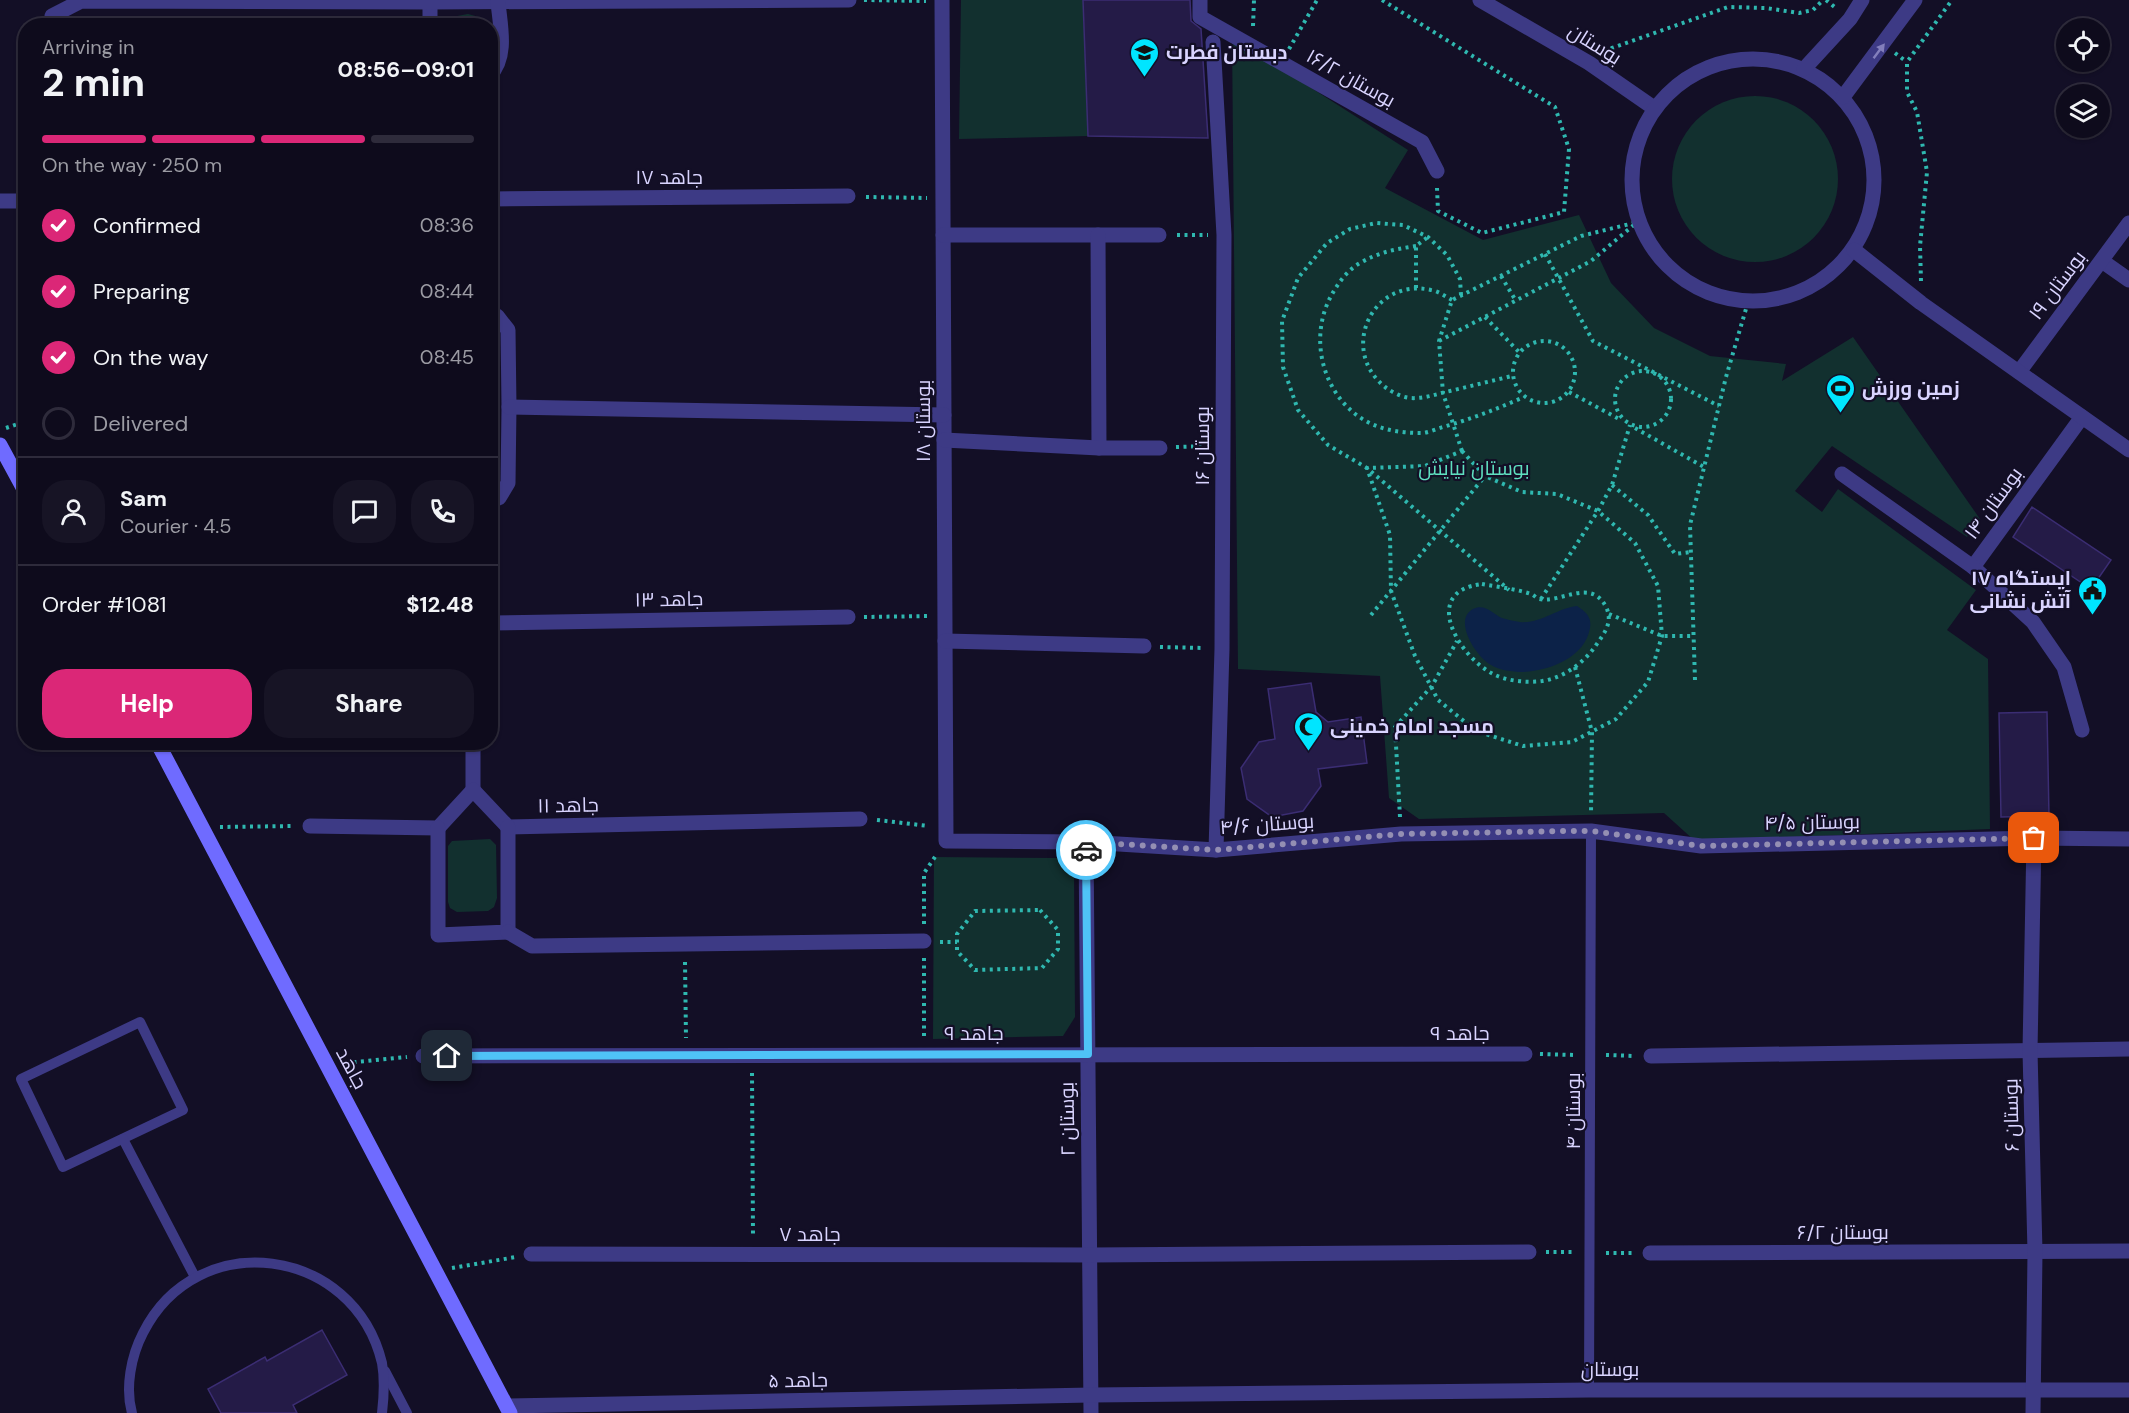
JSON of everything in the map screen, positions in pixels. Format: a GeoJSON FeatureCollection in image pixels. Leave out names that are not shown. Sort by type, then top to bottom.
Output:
{"type":"FeatureCollection","features":[{"type":"Feature","properties":{"kind":"main road"},"geometry":{"type":"LineString","coordinates":[[0,445],[18,478]]}},
{"type":"Feature","properties":{"kind":"main road","name":"جاهد"},"geometry":{"type":"LineString","coordinates":[[161,750],[436,1271],[504,1411]]}},
{"type":"Feature","properties":{"kind":"street"},"geometry":{"type":"LineString","coordinates":[[52,16],[81,1],[430,3],[849,0]]}},
{"type":"Feature","properties":{"kind":"street","name":"بوستان ۱۶/۲"},"geometry":{"type":"LineString","coordinates":[[1200,0],[1200,17],[1422,142],[1437,171]]}},
{"type":"Feature","properties":{"kind":"street","name":"بوستان"},"geometry":{"type":"LineString","coordinates":[[1480,0],[1589,63],[1654,108]]}},
{"type":"Feature","properties":{"kind":"street"},"geometry":{"type":"LineString","coordinates":[[1804,69],[1850,19],[1862,0]]}},
{"type":"Feature","properties":{"kind":"street"},"geometry":{"type":"LineString","coordinates":[[1843,97],[1915,0]]}},
{"type":"Feature","properties":{"kind":"street","name":"بوستان ۱۸"},"geometry":{"type":"LineString","coordinates":[[942,1],[945,834]]}},
{"type":"Feature","properties":{"kind":"street"},"geometry":{"type":"LineString","coordinates":[[498,2],[501,50],[498,64]]}},
{"type":"Feature","properties":{"kind":"street"},"geometry":{"type":"LineString","coordinates":[[430,3],[430,18]]}},
{"type":"Feature","properties":{"kind":"street","name":"بوستان ۱۶"},"geometry":{"type":"LineString","coordinates":[[1213,42],[1224,235],[1222,649],[1216,850]]}},
{"type":"Feature","properties":{"kind":"street"},"geometry":{"type":"LineString","coordinates":[[1758,58],[1804,69],[1843,97],[1869,139],[1876,186],[1865,231],[1854,250],[1837,269],[1797,294],[1748,302],[1702,291],[1663,263],[1638,222],[1631,175],[1642,129],[1654,108],[1670,90],[1711,65],[1758,58]]}},
{"type":"Feature","properties":{"kind":"street","name":"جاهد ۱۷"},"geometry":{"type":"LineString","coordinates":[[498,199],[848,196]]}},
{"type":"Feature","properties":{"kind":"street"},"geometry":{"type":"LineString","coordinates":[[0,201],[18,201]]}},
{"type":"Feature","properties":{"kind":"street","name":"بوستان ۱۹"},"geometry":{"type":"LineString","coordinates":[[2019,372],[2129,224]]}},
{"type":"Feature","properties":{"kind":"street"},"geometry":{"type":"LineString","coordinates":[[943,235],[1159,235]]}},
{"type":"Feature","properties":{"kind":"street"},"geometry":{"type":"LineString","coordinates":[[1098,235],[1099,448]]}},
{"type":"Feature","properties":{"kind":"street"},"geometry":{"type":"LineString","coordinates":[[1854,250],[1921,303],[2129,450]]}},
{"type":"Feature","properties":{"kind":"street"},"geometry":{"type":"LineString","coordinates":[[2102,261],[2129,280]]}},
{"type":"Feature","properties":{"kind":"street"},"geometry":{"type":"LineString","coordinates":[[498,317],[508,330],[509,407],[508,483],[498,498]]}},
{"type":"Feature","properties":{"kind":"street"},"geometry":{"type":"LineString","coordinates":[[509,407],[944,415]]}},
{"type":"Feature","properties":{"kind":"street","name":"بوستان ۱۴"},"geometry":{"type":"LineString","coordinates":[[2082,417],[1973,567],[2033,622],[2064,667],[2082,730]]}},
{"type":"Feature","properties":{"kind":"street"},"geometry":{"type":"LineString","coordinates":[[944,440],[1099,448],[1160,448]]}},
{"type":"Feature","properties":{"kind":"street"},"geometry":{"type":"LineString","coordinates":[[1842,474],[1973,567]]}},
{"type":"Feature","properties":{"kind":"street","name":"جاهد ۱۳"},"geometry":{"type":"LineString","coordinates":[[498,622],[848,617]]}},
{"type":"Feature","properties":{"kind":"street"},"geometry":{"type":"LineString","coordinates":[[945,641],[1144,646]]}},
{"type":"Feature","properties":{"kind":"street"},"geometry":{"type":"LineString","coordinates":[[473,750],[473,790],[438,828],[438,935],[508,932],[532,946],[924,941]]}},
{"type":"Feature","properties":{"kind":"street"},"geometry":{"type":"LineString","coordinates":[[473,790],[508,827],[508,932]]}},
{"type":"Feature","properties":{"kind":"street","name":"جاهد ۱۱"},"geometry":{"type":"LineString","coordinates":[[508,827],[860,819]]}},
{"type":"Feature","properties":{"kind":"street"},"geometry":{"type":"LineString","coordinates":[[310,826],[438,828]]}},
{"type":"Feature","properties":{"kind":"street","name":"بوستان ۴/۶"},"geometry":{"type":"LineString","coordinates":[[945,834],[1216,850],[1401,834],[1591,831]]}},
{"type":"Feature","properties":{"kind":"street","name":"بوستان ۴/۵"},"geometry":{"type":"LineString","coordinates":[[1591,831],[1701,846],[2034,838],[2129,839]]}},
{"type":"Feature","properties":{"kind":"street","name":"بوستان ۶"},"geometry":{"type":"LineString","coordinates":[[2033,1413],[2035,1252],[2031,1051],[2034,838]]}},
{"type":"Feature","properties":{"kind":"street","name":"بوستان ۲"},"geometry":{"type":"LineString","coordinates":[[1086,842],[1091,1413]]}},
{"type":"Feature","properties":{"kind":"street"},"geometry":{"type":"LineString","coordinates":[[1651,1056],[2129,1049]]}},
{"type":"Feature","properties":{"kind":"street","name":"جاهد ۹"},"geometry":{"type":"LineString","coordinates":[[423,1056],[1525,1054]]}},
{"type":"Feature","properties":{"kind":"street","name":"بوستان ۶/۲"},"geometry":{"type":"LineString","coordinates":[[1650,1253],[2129,1251]]}},
{"type":"Feature","properties":{"kind":"street","name":"جاهد ۷"},"geometry":{"type":"LineString","coordinates":[[531,1254],[1090,1255],[1529,1252]]}},
{"type":"Feature","properties":{"kind":"street","name":"بوستان"},"geometry":{"type":"LineString","coordinates":[[1091,1395],[1589,1390],[2129,1390]]}},
{"type":"Feature","properties":{"kind":"street","name":"جاهد ۵"},"geometry":{"type":"LineString","coordinates":[[504,1411],[1091,1395]]}},
{"type":"Feature","properties":{"kind":"lane","name":"بوستان ۴"},"geometry":{"type":"LineString","coordinates":[[1589,1390],[1591,831]]}},
{"type":"Feature","properties":{"kind":"lane"},"geometry":{"type":"LineString","coordinates":[[140,1022],[183,1110],[123,1139],[63,1167],[21,1079],[140,1022]]}},
{"type":"Feature","properties":{"kind":"lane"},"geometry":{"type":"LineString","coordinates":[[123,1139],[195,1277]]}},
{"type":"Feature","properties":{"kind":"lane"},"geometry":{"type":"LineString","coordinates":[[132,1413],[130,1376],[136,1346],[150,1318],[170,1295],[195,1277],[222,1266],[252,1262],[282,1264],[310,1274],[336,1289],[357,1310],[372,1336],[382,1364],[407,1413]]}},
{"type":"Feature","properties":{"kind":"lane"},"geometry":{"type":"LineString","coordinates":[[382,1364],[384,1389],[382,1413]]}},
{"type":"Feature","properties":{"kind":"path"},"geometry":{"type":"LineString","coordinates":[[849,0],[942,1]]}},
{"type":"Feature","properties":{"kind":"path"},"geometry":{"type":"LineString","coordinates":[[1281,63],[1317,0]]}},
{"type":"Feature","properties":{"kind":"path"},"geometry":{"type":"LineString","coordinates":[[1382,0],[1555,107],[1569,149],[1564,212],[1482,233],[1438,211],[1437,171]]}},
{"type":"Feature","properties":{"kind":"path"},"geometry":{"type":"LineString","coordinates":[[1589,63],[1612,48],[1728,7],[1766,8],[1799,13],[1812,10],[1823,0]]}},
{"type":"Feature","properties":{"kind":"path"},"geometry":{"type":"LineString","coordinates":[[1921,303],[1920,246],[1927,172],[1917,112],[1907,92],[1906,62],[1952,0]]}},
{"type":"Feature","properties":{"kind":"path"},"geometry":{"type":"LineString","coordinates":[[848,196],[943,199]]}},
{"type":"Feature","properties":{"kind":"path"},"geometry":{"type":"LineString","coordinates":[[1461,295],[1460,279],[1447,255],[1428,237],[1403,225],[1376,222],[1350,229],[1327,243],[1298,279],[1282,321],[1282,367],[1298,410],[1328,445],[1367,468],[1509,590]]}},
{"type":"Feature","properties":{"kind":"path"},"geometry":{"type":"LineString","coordinates":[[1367,468],[1390,535],[1390,591],[1416,656],[1438,700],[1476,731],[1523,746],[1572,742],[1616,719],[1648,682],[1662,636],[1658,586],[1635,543],[1598,511],[1557,494],[1522,492],[1485,476],[1462,451],[1443,393],[1439,341],[1452,300],[1581,236],[1638,222]]}},
{"type":"Feature","properties":{"kind":"path"},"geometry":{"type":"LineString","coordinates":[[1439,341],[1591,261],[1638,222]]}},
{"type":"Feature","properties":{"kind":"path"},"geometry":{"type":"LineString","coordinates":[[1159,235],[1224,235]]}},
{"type":"Feature","properties":{"kind":"path"},"geometry":{"type":"LineString","coordinates":[[1428,237],[1416,246],[1386,250],[1367,259],[1358,264],[1336,285],[1323,313],[1319,343],[1325,373],[1341,400],[1364,420],[1383,428],[1392,431],[1424,433],[1495,410],[1524,397]]}},
{"type":"Feature","properties":{"kind":"path"},"geometry":{"type":"LineString","coordinates":[[1416,246],[1416,288]]}},
{"type":"Feature","properties":{"kind":"path"},"geometry":{"type":"LineString","coordinates":[[1545,254],[1593,341],[1719,406]]}},
{"type":"Feature","properties":{"kind":"path"},"geometry":{"type":"LineString","coordinates":[[1501,276],[1516,301]]}},
{"type":"Feature","properties":{"kind":"path"},"geometry":{"type":"LineString","coordinates":[[1452,300],[1434,290],[1416,288],[1398,291],[1383,300],[1371,314],[1364,330],[1363,348],[1367,366],[1377,380],[1391,392],[1408,398],[1426,398],[1512,376]]}},
{"type":"Feature","properties":{"kind":"path"},"geometry":{"type":"LineString","coordinates":[[1695,680],[1690,525],[1719,406],[1748,302]]}},
{"type":"Feature","properties":{"kind":"path"},"geometry":{"type":"LineString","coordinates":[[1485,317],[1519,352]]}},
{"type":"Feature","properties":{"kind":"path"},"geometry":{"type":"LineString","coordinates":[[1540,341],[1552,342],[1564,347],[1572,357],[1575,369],[1574,381],[1569,392],[1559,400],[1547,404],[1535,403],[1524,397],[1516,388],[1512,376],[1513,363],[1519,352],[1528,344],[1540,341]]}},
{"type":"Feature","properties":{"kind":"path"},"geometry":{"type":"LineString","coordinates":[[1645,371],[1656,374],[1665,381],[1670,391],[1671,402],[1668,412],[1661,421],[1651,426],[1640,428],[1630,424],[1621,418],[1615,408],[1614,397],[1617,386],[1634,372],[1645,371]]}},
{"type":"Feature","properties":{"kind":"path"},"geometry":{"type":"LineString","coordinates":[[1569,392],[1704,467]]}},
{"type":"Feature","properties":{"kind":"path"},"geometry":{"type":"LineString","coordinates":[[0,430],[18,424]]}},
{"type":"Feature","properties":{"kind":"path"},"geometry":{"type":"LineString","coordinates":[[1540,599],[1598,511],[1612,485],[1630,424]]}},
{"type":"Feature","properties":{"kind":"path"},"geometry":{"type":"LineString","coordinates":[[1160,448],[1224,446]]}},
{"type":"Feature","properties":{"kind":"path"},"geometry":{"type":"LineString","coordinates":[[1367,468],[1425,466],[1462,451]]}},
{"type":"Feature","properties":{"kind":"path"},"geometry":{"type":"LineString","coordinates":[[1371,615],[1485,476]]}},
{"type":"Feature","properties":{"kind":"path"},"geometry":{"type":"LineString","coordinates":[[1612,485],[1648,515],[1675,554],[1691,552]]}},
{"type":"Feature","properties":{"kind":"path"},"geometry":{"type":"LineString","coordinates":[[1482,584],[1509,590],[1531,594],[1540,599],[1586,592],[1601,599],[1609,614],[1606,631],[1587,658],[1566,673],[1543,681],[1518,682],[1494,675],[1473,660],[1457,641],[1448,617],[1455,597],[1472,585],[1482,584]]}},
{"type":"Feature","properties":{"kind":"path"},"geometry":{"type":"LineString","coordinates":[[1609,614],[1662,636],[1693,636]]}},
{"type":"Feature","properties":{"kind":"path"},"geometry":{"type":"LineString","coordinates":[[848,617],[944,616]]}},
{"type":"Feature","properties":{"kind":"path"},"geometry":{"type":"LineString","coordinates":[[1401,834],[1395,727],[1432,686],[1457,641]]}},
{"type":"Feature","properties":{"kind":"path"},"geometry":{"type":"LineString","coordinates":[[1144,646],[1222,649]]}},
{"type":"Feature","properties":{"kind":"path"},"geometry":{"type":"LineString","coordinates":[[1575,667],[1592,732],[1591,831]]}},
{"type":"Feature","properties":{"kind":"path"},"geometry":{"type":"LineString","coordinates":[[860,819],[945,834]]}},
{"type":"Feature","properties":{"kind":"path"},"geometry":{"type":"LineString","coordinates":[[201,827],[310,826]]}},
{"type":"Feature","properties":{"kind":"path"},"geometry":{"type":"LineString","coordinates":[[1040,910],[1058,930],[1058,939],[1058,949],[1042,968],[975,970],[957,951],[957,934],[975,911],[1040,910]]}},
{"type":"Feature","properties":{"kind":"path"},"geometry":{"type":"LineString","coordinates":[[684,943],[686,1054]]}},
{"type":"Feature","properties":{"kind":"path"},"geometry":{"type":"LineString","coordinates":[[752,1054],[753,1255]]}},
{"type":"Feature","properties":{"kind":"path"},"geometry":{"type":"LineString","coordinates":[[327,1065],[423,1056]]}},
{"type":"Feature","properties":{"kind":"path"},"geometry":{"type":"LineString","coordinates":[[436,1271],[531,1254]]}},
{"type":"Feature","properties":{"kind":"green space"},"geometry":{"type":"Polygon","coordinates":[[[961,0],[1083,0],[1088,136],[959,139],[961,0]]]}},
{"type":"Feature","properties":{"kind":"green space"},"geometry":{"type":"Polygon","coordinates":[[[468,14],[480,18],[455,18],[468,14]]]}},
{"type":"Feature","properties":{"kind":"green space","name":"بوستان نیایش"},"geometry":{"type":"Polygon","coordinates":[[[1232,37],[1408,150],[1385,188],[1483,240],[1579,215],[1611,283],[1654,328],[1710,356],[1786,364],[1782,381],[1853,337],[1980,519],[1967,537],[1832,446],[1795,491],[1822,512],[1838,489],[1976,590],[1947,630],[1988,659],[1990,829],[1695,841],[1664,813],[1419,819],[1389,798],[1380,676],[1238,669],[1232,37]]]}},
{"type":"Feature","properties":{"kind":"green space"},"geometry":{"type":"Polygon","coordinates":[[[1755,96],[1771,97],[1787,102],[1814,120],[1832,147],[1837,163],[1837,195],[1832,211],[1814,238],[1787,256],[1771,261],[1755,262],[1739,261],[1723,256],[1696,238],[1678,211],[1673,195],[1672,179],[1673,163],[1678,147],[1696,120],[1723,102],[1739,97],[1755,96]]]}},
{"type":"Feature","properties":{"kind":"green space"},"geometry":{"type":"Polygon","coordinates":[[[490,839],[496,845],[497,898],[494,907],[488,911],[457,912],[450,908],[448,902],[448,846],[452,841],[490,839]]]}},
{"type":"Feature","properties":{"kind":"green space"},"geometry":{"type":"Polygon","coordinates":[[[934,857],[1057,858],[1074,874],[1075,1017],[1063,1036],[933,1039],[934,857]]]}},
{"type":"Feature","properties":{"kind":"water"},"geometry":{"type":"Polygon","coordinates":[[[1577,606],[1586,613],[1590,621],[1587,638],[1573,655],[1554,666],[1543,669],[1518,672],[1494,667],[1479,655],[1466,630],[1467,614],[1481,607],[1504,619],[1528,622],[1577,606]]]}},
{"type":"Feature","properties":{"kind":"building","name":"دبستان فطرت"},"geometry":{"type":"Polygon","coordinates":[[[1083,0],[1190,0],[1191,21],[1201,29],[1208,138],[1088,136],[1083,0]]]}},
{"type":"Feature","properties":{"kind":"building"},"geometry":{"type":"Polygon","coordinates":[[[2032,507],[2111,560],[2091,589],[2013,537],[2032,507]]]}},
{"type":"Feature","properties":{"kind":"building","name":"مسجد امام خمینی"},"geometry":{"type":"Polygon","coordinates":[[[1311,683],[1316,712],[1328,722],[1361,717],[1367,763],[1318,769],[1321,786],[1303,811],[1272,817],[1247,799],[1241,768],[1259,742],[1275,739],[1268,689],[1311,683]]]}},
{"type":"Feature","properties":{"kind":"building"},"geometry":{"type":"Polygon","coordinates":[[[2047,712],[2049,816],[2001,817],[1999,713],[2047,712]]]}},
{"type":"Feature","properties":{"kind":"building"},"geometry":{"type":"Polygon","coordinates":[[[322,1330],[347,1375],[293,1405],[297,1413],[221,1413],[208,1389],[265,1357],[267,1361],[322,1330]]]}},
{"type":"Feature","properties":{"kind":"way so far"},"geometry":{"type":"LineString","coordinates":[[1086,850],[1086,842],[1216,850],[1401,834],[1568,831],[1591,831],[1701,846],[2034,838]]}},
{"type":"Feature","properties":{"kind":"place","name":"دبستان فطرت"},"geometry":{"type":"Point","coordinates":[1145,78]}},
{"type":"Feature","properties":{"kind":"place","name":"زمین ورزش"},"geometry":{"type":"Point","coordinates":[1841,414]}},
{"type":"Feature","properties":{"kind":"place","name":"ایستگاه ۱۷ آتش نشانی"},"geometry":{"type":"Point","coordinates":[2092,616]}},
{"type":"Feature","properties":{"kind":"place","name":"مسجد امام خمینی"},"geometry":{"type":"Point","coordinates":[1309,752]}},
{"type":"Feature","properties":{"kind":"route"},"geometry":{"type":"LineString","coordinates":[[447,1056],[1088,1054],[1086,850]]}}]}
